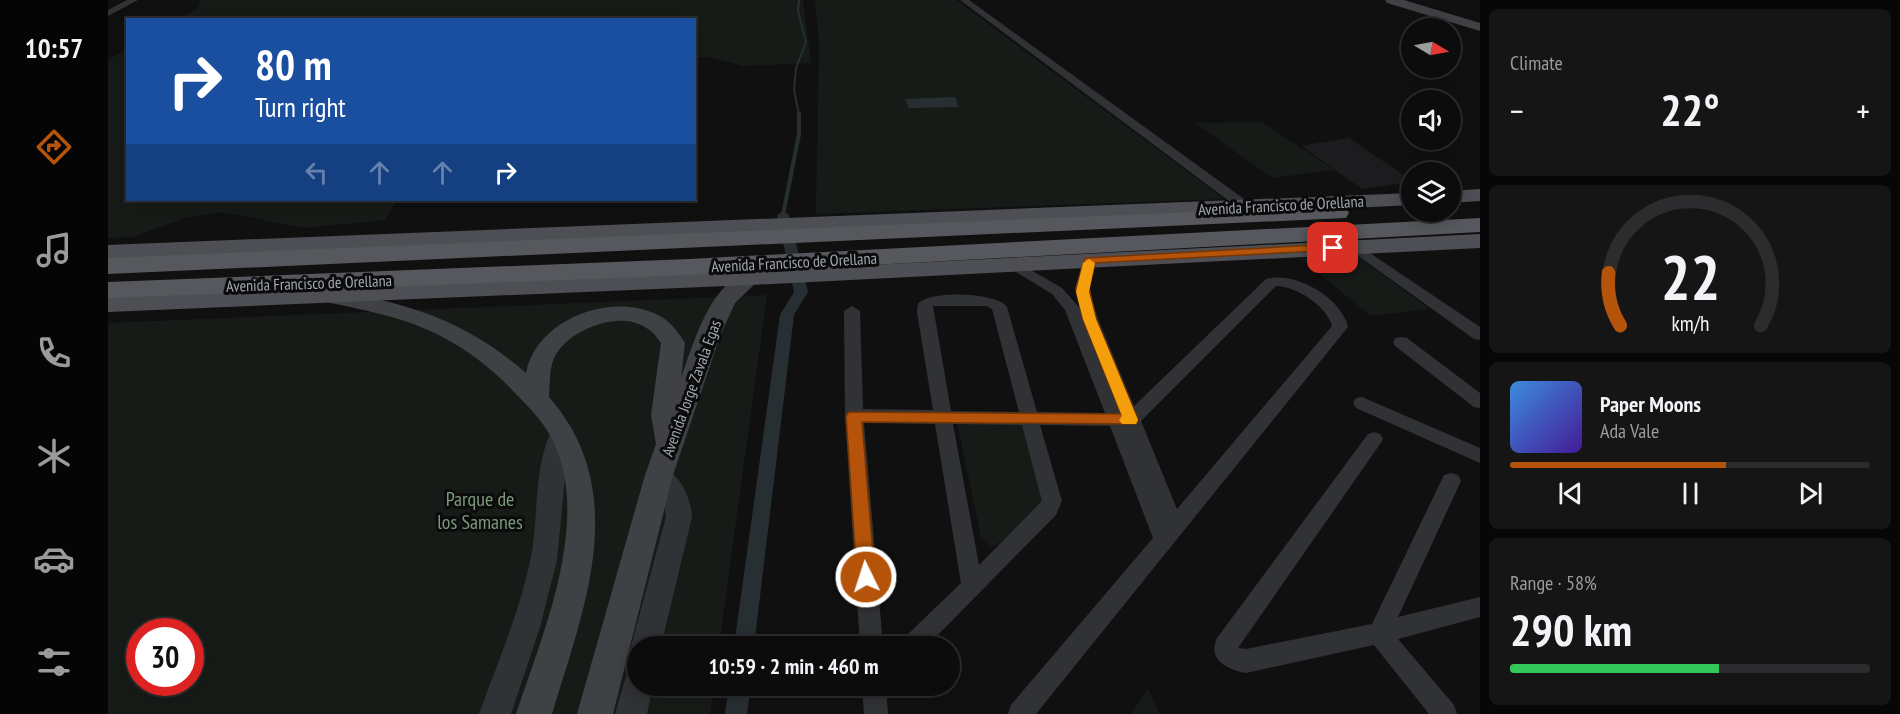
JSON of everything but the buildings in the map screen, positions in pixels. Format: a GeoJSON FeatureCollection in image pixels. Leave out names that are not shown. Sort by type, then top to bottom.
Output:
{"type":"FeatureCollection","features":[{"type":"Feature","properties":{"kind":"highway"},"geometry":{"type":"LineString","coordinates":[[1461,208],[1480,207]]}},
{"type":"Feature","properties":{"kind":"highway","name":"Avenida Francisco de Orellana"},"geometry":{"type":"LineString","coordinates":[[108,266],[544,247],[770,231],[1401,210]]}},
{"type":"Feature","properties":{"kind":"highway","name":"Avenida Francisco de Orellana"},"geometry":{"type":"LineString","coordinates":[[108,290],[665,268],[763,273],[824,267],[1480,225]]}},
{"type":"Feature","properties":{"kind":"highway"},"geometry":{"type":"LineString","coordinates":[[544,247],[628,231]]}},
{"type":"Feature","properties":{"kind":"highway"},"geometry":{"type":"LineString","coordinates":[[665,268],[699,273],[717,279]]}},
{"type":"Feature","properties":{"kind":"main road"},"geometry":{"type":"LineString","coordinates":[[1391,0],[1480,25]]}},
{"type":"Feature","properties":{"kind":"main road"},"geometry":{"type":"LineString","coordinates":[[1404,0],[1480,25]]}},
{"type":"Feature","properties":{"kind":"main road"},"geometry":{"type":"LineString","coordinates":[[1461,196],[1480,195]]}},
{"type":"Feature","properties":{"kind":"main road","name":"Avenida Francisco de Orellana"},"geometry":{"type":"LineString","coordinates":[[817,230],[1401,200]]}},
{"type":"Feature","properties":{"kind":"main road","name":"Avenida Francisco de Orellana"},"geometry":{"type":"LineString","coordinates":[[108,252],[628,231],[770,231]]}},
{"type":"Feature","properties":{"kind":"main road","name":"Avenida Francisco de Orellana"},"geometry":{"type":"LineString","coordinates":[[824,267],[1010,264],[1474,239]]}},
{"type":"Feature","properties":{"kind":"main road","name":"Avenida Francisco de Orellana"},"geometry":{"type":"LineString","coordinates":[[108,304],[717,279],[763,273]]}},
{"type":"Feature","properties":{"kind":"main road","name":"Avenida Jorge Zavala Egas"},"geometry":{"type":"LineString","coordinates":[[595,714],[659,475],[708,336],[722,306],[735,289],[763,273]]}},
{"type":"Feature","properties":{"kind":"main road"},"geometry":{"type":"LineString","coordinates":[[327,295],[380,306],[426,320],[461,337],[488,355],[536,399],[562,432],[577,474],[582,502],[579,546],[557,638],[534,714]]}},
{"type":"Feature","properties":{"kind":"main road"},"geometry":{"type":"LineString","coordinates":[[536,399],[543,357],[552,342],[566,329],[589,318],[608,315],[624,315],[652,321],[662,327],[673,343],[664,410],[670,445]]}},
{"type":"Feature","properties":{"kind":"street"},"geometry":{"type":"LineString","coordinates":[[108,13],[134,0]]}},
{"type":"Feature","properties":{"kind":"street"},"geometry":{"type":"LineString","coordinates":[[964,0],[1246,207]]}},
{"type":"Feature","properties":{"kind":"street"},"geometry":{"type":"LineString","coordinates":[[108,5],[123,5]]}},
{"type":"Feature","properties":{"kind":"street"},"geometry":{"type":"LineString","coordinates":[[1355,247],[1480,335]]}},
{"type":"Feature","properties":{"kind":"street"},"geometry":{"type":"LineString","coordinates":[[1090,260],[1082,288],[1123,420]]}},
{"type":"Feature","properties":{"kind":"street"},"geometry":{"type":"LineString","coordinates":[[1010,264],[1057,291],[1072,308],[1123,420],[1169,532]]}},
{"type":"Feature","properties":{"kind":"street"},"geometry":{"type":"LineString","coordinates":[[854,416],[1123,420],[1271,282],[1290,282],[1302,287],[1340,320],[1340,327],[1020,714]]}},
{"type":"Feature","properties":{"kind":"street"},"geometry":{"type":"LineString","coordinates":[[922,636],[972,586],[1052,505],[1051,490],[999,307],[986,301],[928,302],[925,307],[972,586]]}},
{"type":"Feature","properties":{"kind":"street"},"geometry":{"type":"LineString","coordinates":[[852,311],[854,416],[870,636]]}},
{"type":"Feature","properties":{"kind":"street"},"geometry":{"type":"LineString","coordinates":[[1401,342],[1480,402]]}},
{"type":"Feature","properties":{"kind":"street"},"geometry":{"type":"LineString","coordinates":[[1362,403],[1480,456]]}},
{"type":"Feature","properties":{"kind":"street"},"geometry":{"type":"LineString","coordinates":[[495,714],[538,585],[548,537],[556,452],[562,432]]}},
{"type":"Feature","properties":{"kind":"street"},"geometry":{"type":"LineString","coordinates":[[1374,439],[1225,649],[1230,657],[1246,661],[1379,633],[1480,608]]}},
{"type":"Feature","properties":{"kind":"street","name":"Avenida Jorge Zavala Egas"},"geometry":{"type":"LineString","coordinates":[[649,636],[679,517],[679,507],[674,490],[659,475]]}},
{"type":"Feature","properties":{"kind":"street"},"geometry":{"type":"LineString","coordinates":[[1379,633],[1451,481]]}},
{"type":"Feature","properties":{"kind":"street"},"geometry":{"type":"LineString","coordinates":[[1379,633],[1445,714]]}},
{"type":"Feature","properties":{"kind":"street"},"geometry":{"type":"LineString","coordinates":[[631,714],[635,696]]}},
{"type":"Feature","properties":{"kind":"street"},"geometry":{"type":"LineString","coordinates":[[875,696],[876,714]]}},
{"type":"Feature","properties":{"kind":"shaded area"},"geometry":{"type":"Polygon","coordinates":[[[955,97],[959,107],[909,108],[905,99],[955,97]]]}},
{"type":"Feature","properties":{"kind":"shaded area"},"geometry":{"type":"Polygon","coordinates":[[[1349,138],[1401,173],[1401,183],[1362,189],[1301,146],[1349,138]]]}},
{"type":"Feature","properties":{"kind":"green space"},"geometry":{"type":"Polygon","coordinates":[[[200,0],[803,0],[811,63],[744,66],[707,57],[696,58],[696,18],[181,18],[197,9],[200,0]]]}},
{"type":"Feature","properties":{"kind":"green space"},"geometry":{"type":"Polygon","coordinates":[[[815,0],[956,0],[1224,199],[816,214],[819,42],[815,0]]]}},
{"type":"Feature","properties":{"kind":"green space"},"geometry":{"type":"Polygon","coordinates":[[[126,50],[126,201],[395,201],[385,220],[303,228],[223,212],[185,218],[133,237],[108,238],[108,60],[126,50]]]}},
{"type":"Feature","properties":{"kind":"green space"},"geometry":{"type":"Polygon","coordinates":[[[1262,122],[1334,170],[1272,178],[1195,123],[1262,122]]]}},
{"type":"Feature","properties":{"kind":"green space"},"geometry":{"type":"Polygon","coordinates":[[[1357,256],[1429,309],[1371,316],[1300,258],[1357,256]]]}},
{"type":"Feature","properties":{"kind":"green space","name":"Parque de los Samanes"},"geometry":{"type":"Polygon","coordinates":[[[767,295],[720,636],[627,636],[627,696],[713,696],[710,714],[108,714],[108,323],[767,295]]]}},
{"type":"Feature","properties":{"kind":"green space"},"geometry":{"type":"Polygon","coordinates":[[[956,418],[1025,418],[1050,495],[1010,536],[992,547],[981,536],[956,418]]]}},
{"type":"Feature","properties":{"kind":"green space"},"geometry":{"type":"Polygon","coordinates":[[[1148,689],[1160,714],[1131,714],[1148,689]]]}},
{"type":"Feature","properties":{"kind":"waterway"},"geometry":{"type":"LineString","coordinates":[[799,0],[798,11],[806,42],[796,68],[794,90],[799,115]]}},
{"type":"Feature","properties":{"kind":"waterway"},"geometry":{"type":"LineString","coordinates":[[783,215],[799,134],[799,115]]}},
{"type":"Feature","properties":{"kind":"waterway"},"geometry":{"type":"LineString","coordinates":[[745,636],[787,315],[801,292],[783,215]]}},
{"type":"Feature","properties":{"kind":"waterway"},"geometry":{"type":"LineString","coordinates":[[736,714],[739,696]]}},
{"type":"Feature","properties":{"kind":"slow traffic"},"geometry":{"type":"LineString","coordinates":[[1089,263],[1083,292],[1090,319],[1131,420],[1127,420]]}},
{"type":"Feature","properties":{"kind":"route"},"geometry":{"type":"LineString","coordinates":[[866,577],[854,416],[1008,416],[1131,420],[1090,319],[1083,292],[1082,288],[1090,260],[1333,248]]}}]}
